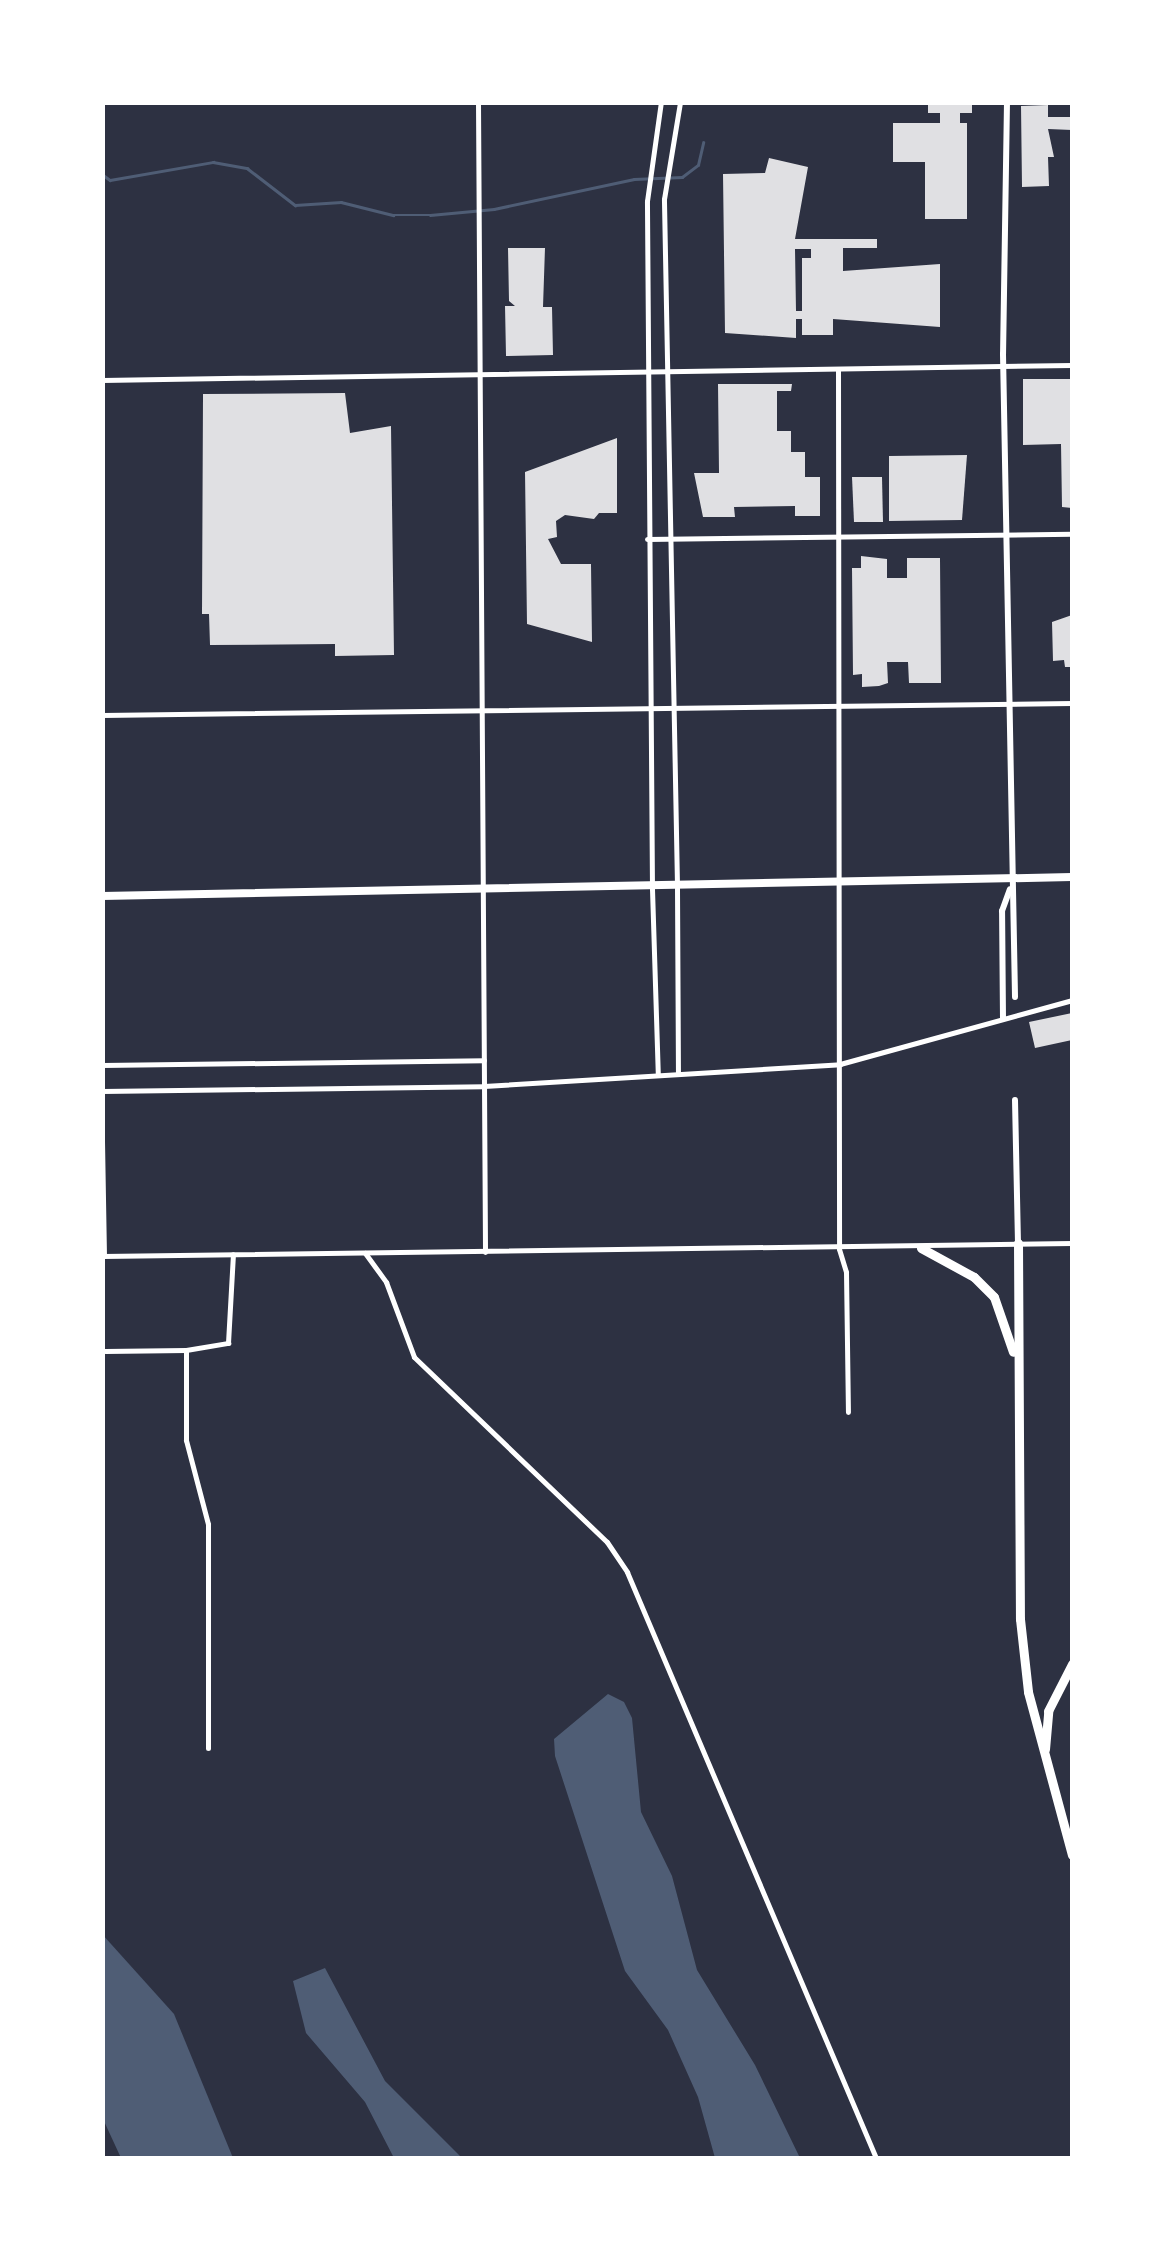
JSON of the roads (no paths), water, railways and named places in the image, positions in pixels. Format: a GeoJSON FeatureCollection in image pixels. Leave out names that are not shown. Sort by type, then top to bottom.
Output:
{"type":"FeatureCollection","features":[{"type":"Feature","properties":{"kind":"highway"},"geometry":{"type":"LineString","coordinates":[[1018,1243],[1020,1620],[1044,1758],[1072,1855]]}},
{"type":"Feature","properties":{"kind":"highway"},"geometry":{"type":"LineString","coordinates":[[921,1248],[974,1277],[994,1297],[1017,1372]]}},
{"type":"Feature","properties":{"kind":"highway"},"geometry":{"type":"LineString","coordinates":[[1044,1758],[1048,1710],[1072,1664]]}},
{"type":"Feature","properties":{"kind":"main road"},"geometry":{"type":"LineString","coordinates":[[1007,102],[1004,367],[1015,997]]}},
{"type":"Feature","properties":{"kind":"main road"},"geometry":{"type":"LineString","coordinates":[[102,896],[1011,883],[1072,877]]}},
{"type":"Feature","properties":{"kind":"main road"},"geometry":{"type":"LineString","coordinates":[[1003,1018],[1002,910],[1011,883]]}},
{"type":"Feature","properties":{"kind":"main road"},"geometry":{"type":"LineString","coordinates":[[1015,1100],[1018,1243]]}},
{"type":"Feature","properties":{"kind":"street"},"geometry":{"type":"LineString","coordinates":[[478,102],[485,1252]]}},
{"type":"Feature","properties":{"kind":"street"},"geometry":{"type":"LineString","coordinates":[[658,1075],[646,373],[647,201],[661,102]]}},
{"type":"Feature","properties":{"kind":"street"},"geometry":{"type":"LineString","coordinates":[[678,1074],[664,199],[680,102]]}},
{"type":"Feature","properties":{"kind":"street"},"geometry":{"type":"LineString","coordinates":[[102,380],[1072,365]]}},
{"type":"Feature","properties":{"kind":"street"},"geometry":{"type":"LineString","coordinates":[[838,369],[840,1248],[846,1272],[848,1412]]}},
{"type":"Feature","properties":{"kind":"street"},"geometry":{"type":"LineString","coordinates":[[647,539],[1072,534]]}},
{"type":"Feature","properties":{"kind":"street"},"geometry":{"type":"LineString","coordinates":[[102,716],[650,708],[674,713],[1072,703]]}},
{"type":"Feature","properties":{"kind":"street"},"geometry":{"type":"LineString","coordinates":[[102,1091],[484,1086],[840,1064],[1072,1000]]}},
{"type":"Feature","properties":{"kind":"street"},"geometry":{"type":"LineString","coordinates":[[102,1065],[484,1060]]}},
{"type":"Feature","properties":{"kind":"street"},"geometry":{"type":"LineString","coordinates":[[102,1140],[103,1256],[1072,1243]]}},
{"type":"Feature","properties":{"kind":"street"},"geometry":{"type":"LineString","coordinates":[[365,1253],[386,1282],[414,1357],[607,1542],[627,1572],[876,2158]]}},
{"type":"Feature","properties":{"kind":"street"},"geometry":{"type":"LineString","coordinates":[[105,1351],[186,1350],[228,1343],[233,1254]]}},
{"type":"Feature","properties":{"kind":"street"},"geometry":{"type":"LineString","coordinates":[[186,1350],[186,1440],[208,1524],[208,1748]]}},
{"type":"Feature","properties":{"kind":"water"},"geometry":{"type":"Polygon","coordinates":[[[608,1694],[624,1702],[632,1718],[641,1812],[672,1876],[697,1970],[755,2065],[800,2158],[715,2158],[698,2097],[668,2030],[625,1971],[555,1756],[554,1739],[608,1694]]]}},
{"type":"Feature","properties":{"kind":"water"},"geometry":{"type":"Polygon","coordinates":[[[102,1934],[174,2014],[233,2158],[121,2158],[103,2119],[102,1934]]]}},
{"type":"Feature","properties":{"kind":"water"},"geometry":{"type":"Polygon","coordinates":[[[325,1968],[385,2081],[462,2158],[394,2158],[365,2102],[306,2033],[293,1981],[325,1968]]]}},
{"type":"Feature","properties":{"kind":"waterway"},"geometry":{"type":"LineString","coordinates":[[102,174],[110,180],[213,162],[247,168],[295,205],[341,202],[393,215],[430,215],[494,209],[634,179],[682,177],[698,165],[703,143]]}}]}
